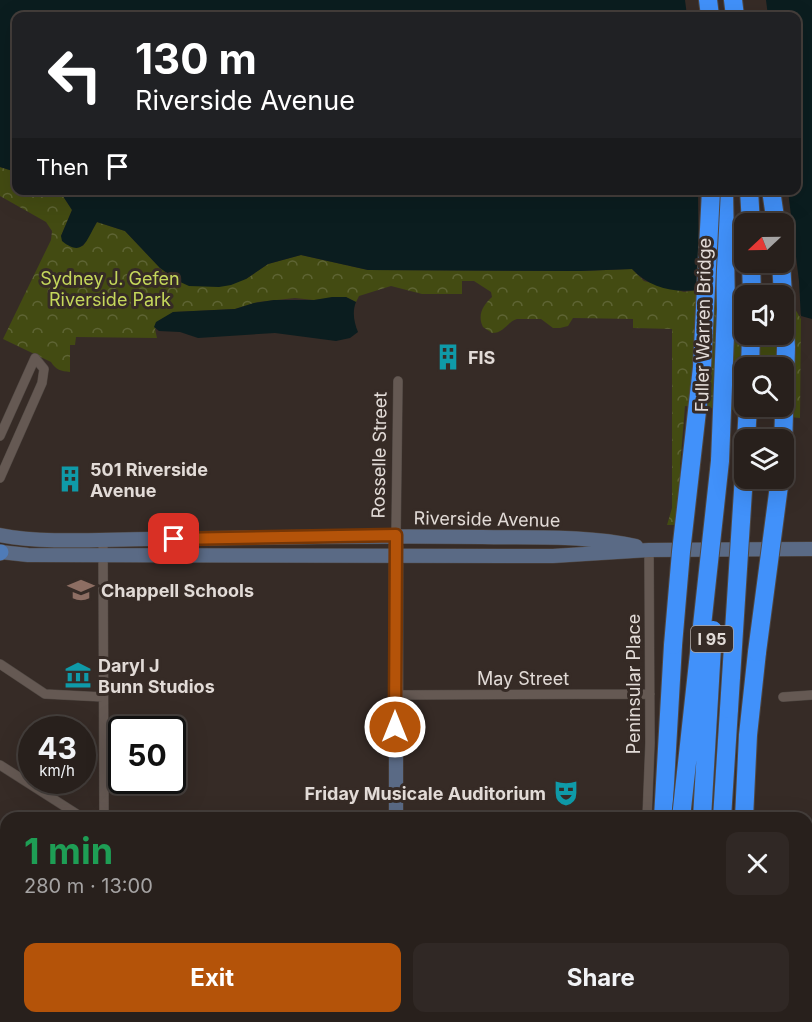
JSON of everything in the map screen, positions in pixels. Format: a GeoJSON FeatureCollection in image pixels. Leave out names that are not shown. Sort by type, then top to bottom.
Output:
{"type":"FeatureCollection","features":[{"type":"Feature","properties":{"kind":"highway"},"geometry":{"type":"LineString","coordinates":[[663,812],[681,552],[703,358],[711,195]]}},
{"type":"Feature","properties":{"kind":"highway","name":"Fuller Warren Bridge"},"geometry":{"type":"LineString","coordinates":[[720,461],[726,321],[724,195]]}},
{"type":"Feature","properties":{"kind":"highway"},"geometry":{"type":"LineString","coordinates":[[749,195],[750,213]]}},
{"type":"Feature","properties":{"kind":"highway"},"geometry":{"type":"LineString","coordinates":[[772,195],[774,213]]}},
{"type":"Feature","properties":{"kind":"highway"},"geometry":{"type":"LineString","coordinates":[[782,273],[786,347],[784,429]]}},
{"type":"Feature","properties":{"kind":"highway"},"geometry":{"type":"LineString","coordinates":[[682,812],[720,461]]}},
{"type":"Feature","properties":{"kind":"highway","name":"I 95"},"geometry":{"type":"LineString","coordinates":[[702,812],[720,461]]}},
{"type":"Feature","properties":{"kind":"highway","name":"I 95"},"geometry":{"type":"LineString","coordinates":[[722,812],[743,489]]}},
{"type":"Feature","properties":{"kind":"highway"},"geometry":{"type":"LineString","coordinates":[[744,812],[748,735],[779,489]]}},
{"type":"Feature","properties":{"kind":"highway"},"geometry":{"type":"LineString","coordinates":[[728,812],[729,709]]}},
{"type":"Feature","properties":{"kind":"main road","name":"Riverside Avenue"},"geometry":{"type":"LineString","coordinates":[[0,535],[31,539],[396,535],[591,539],[618,542],[649,550]]}},
{"type":"Feature","properties":{"kind":"main road","name":"Rosselle Street"},"geometry":{"type":"LineString","coordinates":[[396,535],[396,812]]}},
{"type":"Feature","properties":{"kind":"main road"},"geometry":{"type":"LineString","coordinates":[[240,555],[264,538]]}},
{"type":"Feature","properties":{"kind":"main road","name":"Riverside Avenue"},"geometry":{"type":"LineString","coordinates":[[0,552],[28,555],[560,556],[649,550],[812,549]]}},
{"type":"Feature","properties":{"kind":"street"},"geometry":{"type":"LineString","coordinates":[[0,436],[35,358],[44,369],[42,383],[0,478]]}},
{"type":"Feature","properties":{"kind":"street","name":"Rosselle Street"},"geometry":{"type":"LineString","coordinates":[[396,535],[398,381]]}},
{"type":"Feature","properties":{"kind":"street"},"geometry":{"type":"LineString","coordinates":[[104,539],[104,812]]}},
{"type":"Feature","properties":{"kind":"street","name":"Peninsular Place"},"geometry":{"type":"LineString","coordinates":[[647,812],[650,694],[649,550]]}},
{"type":"Feature","properties":{"kind":"street"},"geometry":{"type":"LineString","coordinates":[[0,664],[45,694],[103,697]]}},
{"type":"Feature","properties":{"kind":"street","name":"May Street"},"geometry":{"type":"LineString","coordinates":[[395,695],[650,694]]}},
{"type":"Feature","properties":{"kind":"street"},"geometry":{"type":"LineString","coordinates":[[783,697],[812,695]]}},
{"type":"Feature","properties":{"kind":"street"},"geometry":{"type":"LineString","coordinates":[[0,765],[74,812]]}},
{"type":"Feature","properties":{"kind":"green space","name":"Sydney J. Gefen Riverside Park"},"geometry":{"type":"Polygon","coordinates":[[[0,167],[12,171],[12,195],[62,195],[72,210],[61,236],[83,246],[97,222],[125,231],[160,268],[246,279],[268,264],[301,255],[368,270],[580,271],[632,269],[644,281],[684,292],[734,291],[734,345],[794,345],[794,299],[801,316],[800,418],[790,417],[794,417],[794,357],[734,357],[734,410],[685,406],[680,467],[680,525],[667,525],[672,508],[672,329],[633,328],[633,319],[573,318],[568,326],[553,328],[541,319],[517,319],[500,331],[492,333],[481,323],[481,314],[492,297],[491,292],[474,281],[462,281],[462,294],[422,294],[391,286],[359,296],[356,302],[346,297],[314,300],[295,298],[258,302],[235,309],[173,312],[155,329],[157,338],[76,337],[75,345],[70,345],[70,372],[61,371],[51,362],[3,339],[51,240],[52,231],[46,222],[0,196],[0,167]]]}},
{"type":"Feature","properties":{"kind":"shaded area"},"geometry":{"type":"Polygon","coordinates":[[[0,0],[812,0],[812,319],[801,316],[794,299],[794,285],[734,285],[734,291],[680,291],[654,285],[632,269],[580,271],[368,270],[301,255],[268,264],[246,279],[231,285],[189,286],[160,268],[125,231],[97,222],[84,244],[75,248],[62,241],[61,236],[72,210],[62,195],[801,195],[801,12],[12,12],[12,171],[0,167],[0,0]]]}},
{"type":"Feature","properties":{"kind":"shaded area"},"geometry":{"type":"Polygon","coordinates":[[[346,297],[356,302],[354,317],[358,332],[350,338],[336,341],[275,333],[198,338],[180,332],[159,331],[154,327],[156,322],[173,312],[235,309],[274,300],[314,300],[346,297]]]}},
{"type":"Feature","properties":{"kind":"pier"},"geometry":{"type":"Polygon","coordinates":[[[685,0],[766,0],[768,12],[686,12],[685,0]]]}},
{"type":"Feature","properties":{"kind":"pier"},"geometry":{"type":"Polygon","coordinates":[[[698,195],[788,195],[791,213],[734,213],[734,273],[773,273],[773,285],[734,285],[734,293],[699,293],[698,195]]]}},
{"type":"Feature","properties":{"kind":"pier"},"geometry":{"type":"Polygon","coordinates":[[[794,240],[801,319],[794,307],[794,285],[792,285],[794,240]]]}},
{"type":"Feature","properties":{"kind":"pier"},"geometry":{"type":"Polygon","coordinates":[[[785,273],[790,273],[791,285],[788,285],[785,273]]]}},
{"type":"Feature","properties":{"kind":"place","name":"FIS"},"geometry":{"type":"Point","coordinates":[448,357]}},
{"type":"Feature","properties":{"kind":"place","name":"501 Riverside Avenue"},"geometry":{"type":"Point","coordinates":[70,479]}},
{"type":"Feature","properties":{"kind":"place","name":"Chappell Schools"},"geometry":{"type":"Point","coordinates":[81,590]}},
{"type":"Feature","properties":{"kind":"place","name":"Daryl J Bunn Studios"},"geometry":{"type":"Point","coordinates":[78,675]}},
{"type":"Feature","properties":{"kind":"place","name":"Friday Musicale Auditorium"},"geometry":{"type":"Point","coordinates":[566,793]}},
{"type":"Feature","properties":{"kind":"route"},"geometry":{"type":"LineString","coordinates":[[174,539],[396,535],[395,727]]}}]}
